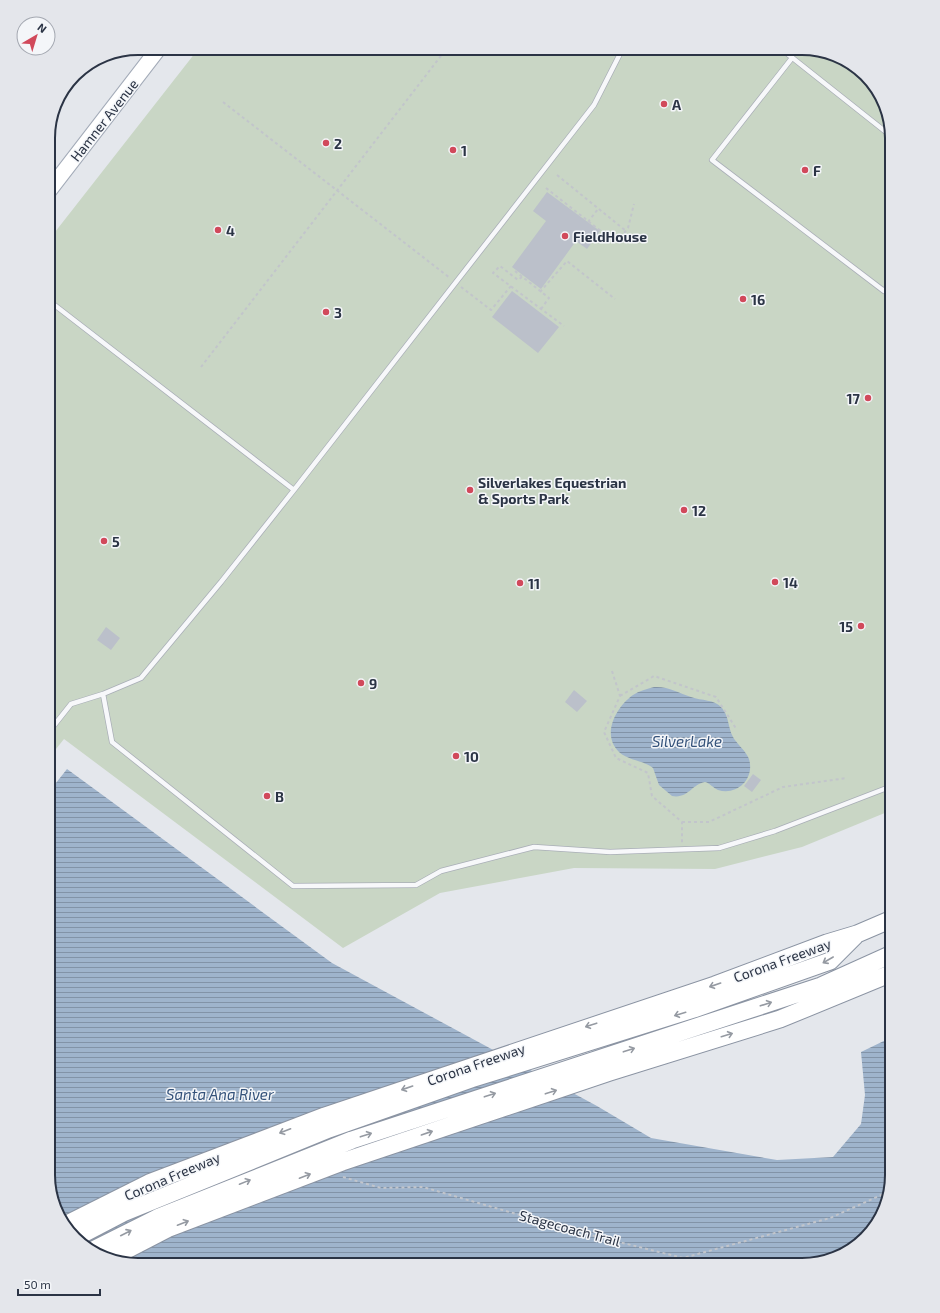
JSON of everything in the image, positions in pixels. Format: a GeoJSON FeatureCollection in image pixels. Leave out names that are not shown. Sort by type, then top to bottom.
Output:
{"type":"FeatureCollection","features":[{"type":"Feature","properties":{"kind":"highway","name":"Corona Freeway"},"geometry":{"type":"LineString","coordinates":[[70,1223],[149,1183],[325,1116],[550,1039],[715,985],[826,943],[857,934],[885,922]]}},
{"type":"Feature","properties":{"kind":"highway"},"geometry":{"type":"LineString","coordinates":[[81,1235],[123,1213],[329,1129],[471,1079],[694,1009],[830,961],[857,934]]}},
{"type":"Feature","properties":{"kind":"highway"},"geometry":{"type":"LineString","coordinates":[[98,1247],[157,1218],[352,1140],[821,986],[885,957]]}},
{"type":"Feature","properties":{"kind":"highway"},"geometry":{"type":"LineString","coordinates":[[117,1255],[169,1228],[342,1162],[610,1072],[780,1019],[885,976]]}},
{"type":"Feature","properties":{"kind":"main road","name":"Hamner Avenue"},"geometry":{"type":"LineString","coordinates":[[55,183],[154,55]]}},
{"type":"Feature","properties":{"kind":"lane"},"geometry":{"type":"LineString","coordinates":[[55,724],[71,704],[103,694],[141,678],[222,582],[594,105],[619,55]]}},
{"type":"Feature","properties":{"kind":"lane"},"geometry":{"type":"LineString","coordinates":[[788,55],[884,131]]}},
{"type":"Feature","properties":{"kind":"lane"},"geometry":{"type":"LineString","coordinates":[[792,58],[712,160],[884,291],[885,290]]}},
{"type":"Feature","properties":{"kind":"lane"},"geometry":{"type":"LineString","coordinates":[[55,305],[294,490]]}},
{"type":"Feature","properties":{"kind":"lane"},"geometry":{"type":"LineString","coordinates":[[103,694],[112,742],[293,886],[416,886],[441,872],[534,847],[610,852],[719,848],[775,832],[885,789]]}},
{"type":"Feature","properties":{"kind":"path"},"geometry":{"type":"LineString","coordinates":[[202,367],[336,190],[442,55]]}},
{"type":"Feature","properties":{"kind":"path"},"geometry":{"type":"LineString","coordinates":[[222,102],[491,310],[511,286]]}},
{"type":"Feature","properties":{"kind":"path"},"geometry":{"type":"LineString","coordinates":[[557,175],[626,231]]}},
{"type":"Feature","properties":{"kind":"path"},"geometry":{"type":"LineString","coordinates":[[546,188],[616,243],[626,231],[634,204]]}},
{"type":"Feature","properties":{"kind":"path"},"geometry":{"type":"LineString","coordinates":[[588,222],[598,209]]}},
{"type":"Feature","properties":{"kind":"path"},"geometry":{"type":"LineString","coordinates":[[540,292],[567,261],[615,299]]}},
{"type":"Feature","properties":{"kind":"path"},"geometry":{"type":"LineString","coordinates":[[522,277],[518,280],[500,266],[493,273],[564,326]]}},
{"type":"Feature","properties":{"kind":"path"},"geometry":{"type":"LineString","coordinates":[[515,271],[540,292],[550,298],[541,309]]}},
{"type":"Feature","properties":{"kind":"path"},"geometry":{"type":"LineString","coordinates":[[612,671],[620,696]]}},
{"type":"Feature","properties":{"kind":"path"},"geometry":{"type":"LineString","coordinates":[[737,730],[716,697],[654,676],[620,696],[604,732],[616,758],[648,773],[652,796],[682,822],[709,822],[783,786],[847,778]]}},
{"type":"Feature","properties":{"kind":"path"},"geometry":{"type":"LineString","coordinates":[[682,822],[682,850]]}},
{"type":"Feature","properties":{"kind":"path","name":"Stagecoach Trail"},"geometry":{"type":"LineString","coordinates":[[340,1176],[380,1188],[424,1187],[575,1231],[683,1258],[830,1218],[882,1195]]}},
{"type":"Feature","properties":{"kind":"green space","name":"Silverlakes Equestrian & Sports Park"},"geometry":{"type":"Polygon","coordinates":[[[194,55],[807,55],[834,61],[853,72],[868,87],[879,106],[885,138],[885,813],[802,847],[715,869],[574,868],[440,893],[343,948],[64,739],[55,750],[55,232],[194,55]]]}},
{"type":"Feature","properties":{"kind":"water","name":"SilverLake"},"geometry":{"type":"Polygon","coordinates":[[[654,687],[669,689],[691,697],[712,702],[722,708],[726,715],[733,737],[749,759],[749,773],[743,784],[738,788],[725,791],[718,790],[705,782],[697,785],[682,795],[672,796],[659,785],[653,768],[619,752],[611,738],[611,730],[616,714],[633,695],[640,691],[654,687]]]}},
{"type":"Feature","properties":{"kind":"water","name":"Santa Ana River"},"geometry":{"type":"Polygon","coordinates":[[[67,769],[332,963],[597,1106],[651,1138],[777,1160],[833,1157],[861,1124],[865,1095],[861,1052],[885,1040],[885,1175],[879,1207],[868,1226],[861,1234],[844,1247],[823,1255],[802,1258],[133,1258],[111,1254],[101,1249],[83,1237],[72,1226],[61,1207],[56,1186],[55,784],[67,769]]]}},
{"type":"Feature","properties":{"kind":"building","name":"FieldHouse"},"geometry":{"type":"Polygon","coordinates":[[[547,192],[600,231],[587,249],[576,241],[541,289],[512,267],[546,221],[533,211],[547,192]]]}},
{"type":"Feature","properties":{"kind":"building"},"geometry":{"type":"Polygon","coordinates":[[[512,291],[559,327],[538,353],[492,317],[512,291]]]}},
{"type":"Feature","properties":{"kind":"building"},"geometry":{"type":"Polygon","coordinates":[[[106,627],[120,638],[111,650],[97,640],[106,627]]]}},
{"type":"Feature","properties":{"kind":"building"},"geometry":{"type":"Polygon","coordinates":[[[574,690],[587,701],[577,712],[565,702],[574,690]]]}},
{"type":"Feature","properties":{"kind":"building"},"geometry":{"type":"Polygon","coordinates":[[[753,774],[761,780],[752,792],[744,786],[753,774]]]}},
{"type":"Feature","properties":{"kind":"place","name":"A"},"geometry":{"type":"Point","coordinates":[664,104]}},
{"type":"Feature","properties":{"kind":"place","name":"2"},"geometry":{"type":"Point","coordinates":[326,143]}},
{"type":"Feature","properties":{"kind":"place","name":"1"},"geometry":{"type":"Point","coordinates":[453,150]}},
{"type":"Feature","properties":{"kind":"place","name":"F"},"geometry":{"type":"Point","coordinates":[805,170]}},
{"type":"Feature","properties":{"kind":"place","name":"4"},"geometry":{"type":"Point","coordinates":[218,230]}},
{"type":"Feature","properties":{"kind":"place","name":"FieldHouse"},"geometry":{"type":"Point","coordinates":[565,236]}},
{"type":"Feature","properties":{"kind":"place","name":"16"},"geometry":{"type":"Point","coordinates":[743,299]}},
{"type":"Feature","properties":{"kind":"place","name":"3"},"geometry":{"type":"Point","coordinates":[326,312]}},
{"type":"Feature","properties":{"kind":"place","name":"17"},"geometry":{"type":"Point","coordinates":[868,398]}},
{"type":"Feature","properties":{"kind":"place","name":"Silverlakes Equestrian & Sports Park"},"geometry":{"type":"Point","coordinates":[470,490]}},
{"type":"Feature","properties":{"kind":"place","name":"12"},"geometry":{"type":"Point","coordinates":[684,510]}},
{"type":"Feature","properties":{"kind":"place","name":"5"},"geometry":{"type":"Point","coordinates":[104,541]}},
{"type":"Feature","properties":{"kind":"place","name":"14"},"geometry":{"type":"Point","coordinates":[775,582]}},
{"type":"Feature","properties":{"kind":"place","name":"11"},"geometry":{"type":"Point","coordinates":[520,583]}},
{"type":"Feature","properties":{"kind":"place","name":"15"},"geometry":{"type":"Point","coordinates":[861,626]}},
{"type":"Feature","properties":{"kind":"place","name":"9"},"geometry":{"type":"Point","coordinates":[361,683]}},
{"type":"Feature","properties":{"kind":"place","name":"10"},"geometry":{"type":"Point","coordinates":[456,756]}},
{"type":"Feature","properties":{"kind":"place","name":"B"},"geometry":{"type":"Point","coordinates":[267,796]}}]}
